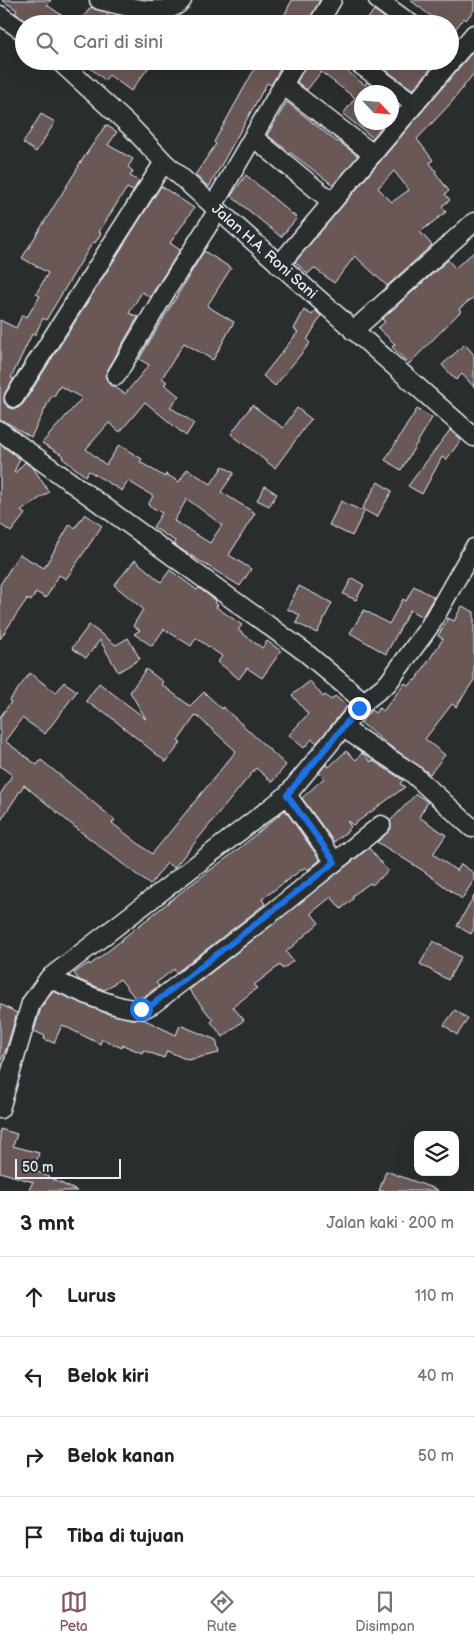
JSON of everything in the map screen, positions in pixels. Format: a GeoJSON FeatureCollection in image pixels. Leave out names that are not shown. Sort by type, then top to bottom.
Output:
{"type":"FeatureCollection","features":[{"type":"Feature","properties":{"kind":"street"},"geometry":{"type":"LineString","coordinates":[[99,0],[132,8],[166,10],[179,4],[182,0]]}},
{"type":"Feature","properties":{"kind":"street"},"geometry":{"type":"LineString","coordinates":[[323,15],[332,0]]}},
{"type":"Feature","properties":{"kind":"street"},"geometry":{"type":"LineString","coordinates":[[378,0],[399,15]]}},
{"type":"Feature","properties":{"kind":"street"},"geometry":{"type":"LineString","coordinates":[[0,15],[15,26]]}},
{"type":"Feature","properties":{"kind":"street"},"geometry":{"type":"LineString","coordinates":[[459,48],[474,34]]}},
{"type":"Feature","properties":{"kind":"street","name":"Jalan H.A. Roni Sani"},"geometry":{"type":"LineString","coordinates":[[69,70],[132,128],[164,162],[474,437]]}},
{"type":"Feature","properties":{"kind":"street"},"geometry":{"type":"LineString","coordinates":[[116,376],[215,208],[292,70]]}},
{"type":"Feature","properties":{"kind":"street"},"geometry":{"type":"LineString","coordinates":[[368,70],[415,104]]}},
{"type":"Feature","properties":{"kind":"street"},"geometry":{"type":"LineString","coordinates":[[279,265],[415,104],[441,70]]}},
{"type":"Feature","properties":{"kind":"street"},"geometry":{"type":"LineString","coordinates":[[283,85],[373,154]]}},
{"type":"Feature","properties":{"kind":"street"},"geometry":{"type":"LineString","coordinates":[[253,137],[332,202]]}},
{"type":"Feature","properties":{"kind":"street"},"geometry":{"type":"LineString","coordinates":[[14,398],[164,162]]}},
{"type":"Feature","properties":{"kind":"street"},"geometry":{"type":"LineString","coordinates":[[353,331],[474,222]]}},
{"type":"Feature","properties":{"kind":"street"},"geometry":{"type":"LineString","coordinates":[[0,431],[304,652],[364,702]]}},
{"type":"Feature","properties":{"kind":"street"},"geometry":{"type":"LineString","coordinates":[[0,1109],[7,1064],[31,1003],[49,978],[287,795],[364,702],[388,683],[429,627],[474,548]]}},
{"type":"Feature","properties":{"kind":"street"},"geometry":{"type":"LineString","coordinates":[[343,728],[412,773],[472,828]]}},
{"type":"Feature","properties":{"kind":"street"},"geometry":{"type":"LineString","coordinates":[[287,795],[335,862]]}},
{"type":"Feature","properties":{"kind":"street"},"geometry":{"type":"LineString","coordinates":[[49,978],[113,1004],[141,1009],[147,1008],[206,964],[381,825]]}},
{"type":"Feature","properties":{"kind":"building"},"geometry":{"type":"Polygon","coordinates":[[[2,0],[51,0],[47,5],[61,15],[18,15],[15,13],[17,10],[2,0]]]}},
{"type":"Feature","properties":{"kind":"building"},"geometry":{"type":"Polygon","coordinates":[[[292,0],[320,0],[312,15],[284,15],[292,0]]]}},
{"type":"Feature","properties":{"kind":"building"},"geometry":{"type":"Polygon","coordinates":[[[410,0],[474,0],[474,10],[466,20],[464,18],[459,24],[459,15],[429,15],[410,0]]]}},
{"type":"Feature","properties":{"kind":"building"},"geometry":{"type":"Polygon","coordinates":[[[91,7],[108,15],[85,15],[91,7]]]}},
{"type":"Feature","properties":{"kind":"building"},"geometry":{"type":"Polygon","coordinates":[[[374,10],[381,15],[370,15],[374,10]]]}},
{"type":"Feature","properties":{"kind":"building"},"geometry":{"type":"Polygon","coordinates":[[[474,50],[474,73],[451,103],[417,139],[433,160],[430,163],[449,191],[445,194],[450,200],[442,206],[446,212],[420,232],[432,245],[387,286],[355,256],[334,283],[314,268],[308,274],[295,262],[474,50]],[[394,171],[378,188],[392,202],[409,190],[394,171]]]}},
{"type":"Feature","properties":{"kind":"building"},"geometry":{"type":"Polygon","coordinates":[[[92,70],[147,70],[131,91],[109,75],[105,80],[92,70]]]}},
{"type":"Feature","properties":{"kind":"building"},"geometry":{"type":"Polygon","coordinates":[[[254,70],[280,70],[271,85],[267,83],[209,187],[195,175],[216,144],[214,142],[254,70]]]}},
{"type":"Feature","properties":{"kind":"building"},"geometry":{"type":"Polygon","coordinates":[[[303,70],[346,70],[365,85],[354,85],[354,97],[321,72],[307,90],[297,82],[303,70]]]}},
{"type":"Feature","properties":{"kind":"building"},"geometry":{"type":"Polygon","coordinates":[[[386,70],[430,70],[413,90],[386,70]]]}},
{"type":"Feature","properties":{"kind":"building"},"geometry":{"type":"Polygon","coordinates":[[[354,99],[354,123],[343,114],[354,99]]]}},
{"type":"Feature","properties":{"kind":"building"},"geometry":{"type":"Polygon","coordinates":[[[287,102],[337,142],[358,156],[333,185],[267,135],[287,102]]]}},
{"type":"Feature","properties":{"kind":"building"},"geometry":{"type":"Polygon","coordinates":[[[41,114],[55,122],[36,152],[23,143],[41,114]]]}},
{"type":"Feature","properties":{"kind":"building"},"geometry":{"type":"Polygon","coordinates":[[[106,125],[117,132],[108,145],[133,159],[128,167],[133,171],[130,176],[139,181],[133,191],[127,188],[46,320],[43,318],[35,335],[32,334],[11,378],[14,379],[5,393],[4,402],[13,409],[23,404],[161,186],[194,208],[170,243],[180,250],[150,297],[142,292],[129,313],[138,317],[105,376],[110,385],[125,394],[149,365],[139,359],[204,251],[231,268],[207,306],[234,322],[213,360],[184,343],[162,378],[167,382],[164,384],[179,396],[170,407],[194,423],[186,436],[145,402],[120,432],[109,423],[86,449],[106,465],[119,445],[142,459],[140,462],[165,477],[166,474],[179,482],[187,469],[211,484],[223,466],[234,473],[221,492],[255,513],[229,555],[251,569],[240,586],[182,550],[174,544],[175,541],[153,527],[162,513],[148,505],[153,496],[128,481],[122,491],[89,471],[85,476],[62,458],[64,456],[42,443],[82,398],[60,386],[54,396],[52,395],[31,437],[6,422],[0,421],[0,320],[16,328],[22,315],[27,317],[40,296],[36,294],[48,273],[22,258],[78,166],[106,125]],[[187,499],[174,521],[210,543],[222,525],[187,499]]]}},
{"type":"Feature","properties":{"kind":"building"},"geometry":{"type":"Polygon","coordinates":[[[363,130],[379,130],[373,138],[363,130]]]}},
{"type":"Feature","properties":{"kind":"building"},"geometry":{"type":"Polygon","coordinates":[[[246,175],[297,218],[281,237],[231,196],[246,175]]]}},
{"type":"Feature","properties":{"kind":"building"},"geometry":{"type":"Polygon","coordinates":[[[474,252],[474,297],[459,309],[461,311],[409,364],[392,347],[395,344],[378,328],[385,322],[382,319],[448,260],[455,268],[474,252]]]}},
{"type":"Feature","properties":{"kind":"building"},"geometry":{"type":"Polygon","coordinates":[[[304,310],[312,315],[315,310],[321,316],[307,340],[310,343],[275,386],[263,376],[298,332],[294,329],[304,310]]]}},
{"type":"Feature","properties":{"kind":"building"},"geometry":{"type":"Polygon","coordinates":[[[465,344],[474,355],[474,387],[462,374],[456,380],[442,365],[465,344]]]}},
{"type":"Feature","properties":{"kind":"building"},"geometry":{"type":"Polygon","coordinates":[[[252,405],[283,428],[297,408],[311,419],[275,468],[231,434],[252,405]]]}},
{"type":"Feature","properties":{"kind":"building"},"geometry":{"type":"Polygon","coordinates":[[[417,409],[432,418],[401,470],[385,460],[417,409]]]}},
{"type":"Feature","properties":{"kind":"building"},"geometry":{"type":"Polygon","coordinates":[[[450,430],[461,440],[446,460],[442,457],[422,494],[408,486],[450,430]]]}},
{"type":"Feature","properties":{"kind":"building"},"geometry":{"type":"Polygon","coordinates":[[[0,444],[20,459],[15,473],[25,462],[34,469],[49,492],[21,511],[25,514],[11,532],[0,524],[0,444]]]}},
{"type":"Feature","properties":{"kind":"building"},"geometry":{"type":"Polygon","coordinates":[[[378,482],[392,491],[377,517],[362,509],[378,482]]]}},
{"type":"Feature","properties":{"kind":"building"},"geometry":{"type":"Polygon","coordinates":[[[265,486],[277,494],[269,506],[257,500],[265,486]]]}},
{"type":"Feature","properties":{"kind":"building"},"geometry":{"type":"Polygon","coordinates":[[[341,501],[364,512],[352,536],[329,525],[341,501]]]}},
{"type":"Feature","properties":{"kind":"building"},"geometry":{"type":"Polygon","coordinates":[[[85,514],[102,526],[66,579],[59,575],[46,598],[36,592],[31,601],[27,599],[0,639],[0,585],[19,554],[44,568],[70,524],[75,528],[85,514]]]}},
{"type":"Feature","properties":{"kind":"building"},"geometry":{"type":"Polygon","coordinates":[[[135,560],[161,582],[170,570],[197,590],[199,588],[216,601],[215,603],[218,605],[216,607],[242,625],[238,630],[262,648],[267,641],[281,651],[262,678],[247,668],[239,679],[218,662],[222,656],[196,638],[191,646],[164,629],[152,646],[134,634],[140,630],[133,626],[143,609],[114,585],[135,560]]]}},
{"type":"Feature","properties":{"kind":"building"},"geometry":{"type":"Polygon","coordinates":[[[352,578],[364,585],[356,600],[343,594],[352,578]]]}},
{"type":"Feature","properties":{"kind":"building"},"geometry":{"type":"Polygon","coordinates":[[[299,586],[332,603],[317,633],[296,623],[300,615],[287,609],[299,586]]]}},
{"type":"Feature","properties":{"kind":"building"},"geometry":{"type":"Polygon","coordinates":[[[414,586],[434,597],[422,617],[410,610],[386,654],[350,633],[364,610],[389,624],[403,599],[406,601],[414,586]]]}},
{"type":"Feature","properties":{"kind":"building"},"geometry":{"type":"Polygon","coordinates":[[[462,606],[474,612],[474,680],[456,707],[452,704],[425,739],[445,755],[430,774],[361,723],[371,710],[375,713],[379,708],[383,711],[405,683],[409,686],[415,681],[443,639],[438,636],[448,618],[454,621],[462,606]]]}},
{"type":"Feature","properties":{"kind":"building"},"geometry":{"type":"Polygon","coordinates":[[[89,625],[116,645],[128,638],[140,659],[118,672],[100,640],[86,658],[72,648],[89,625]]]}},
{"type":"Feature","properties":{"kind":"building"},"geometry":{"type":"Polygon","coordinates":[[[146,669],[163,682],[161,684],[190,706],[204,692],[286,765],[272,782],[256,768],[174,868],[167,863],[150,885],[24,785],[0,822],[0,795],[12,775],[0,766],[0,717],[11,702],[9,701],[30,673],[56,693],[64,682],[77,691],[45,734],[22,718],[5,741],[37,765],[41,760],[115,820],[112,823],[152,854],[236,751],[196,715],[178,741],[181,743],[166,762],[102,710],[101,712],[86,701],[99,683],[146,719],[130,692],[146,669]]]}},
{"type":"Feature","properties":{"kind":"building"},"geometry":{"type":"Polygon","coordinates":[[[310,681],[323,697],[325,695],[331,700],[335,696],[347,706],[317,743],[312,739],[304,748],[289,735],[308,714],[292,695],[310,681]]]}},
{"type":"Feature","properties":{"kind":"building"},"geometry":{"type":"Polygon","coordinates":[[[346,751],[356,760],[362,753],[371,762],[372,760],[403,780],[400,784],[405,787],[353,825],[347,821],[351,827],[334,842],[302,798],[324,778],[319,773],[326,764],[329,767],[346,751]]]}},
{"type":"Feature","properties":{"kind":"building"},"geometry":{"type":"Polygon","coordinates":[[[416,794],[428,802],[419,817],[446,835],[433,854],[457,871],[461,864],[474,873],[474,880],[462,899],[422,870],[377,842],[391,829],[390,821],[416,794]]]}},
{"type":"Feature","properties":{"kind":"building"},"geometry":{"type":"Polygon","coordinates":[[[285,810],[320,860],[308,870],[305,867],[262,899],[265,904],[176,973],[174,969],[156,983],[159,986],[143,997],[135,998],[120,979],[105,990],[79,980],[74,973],[89,963],[90,965],[236,851],[285,810]]]}},
{"type":"Feature","properties":{"kind":"building"},"geometry":{"type":"Polygon","coordinates":[[[369,848],[388,871],[372,885],[370,883],[352,896],[354,898],[341,909],[331,897],[311,913],[319,923],[286,952],[293,961],[283,969],[280,965],[254,985],[257,988],[233,1007],[244,1020],[223,1037],[211,1022],[213,1020],[189,990],[369,848]]]}},
{"type":"Feature","properties":{"kind":"building"},"geometry":{"type":"Polygon","coordinates":[[[474,896],[474,928],[471,934],[457,926],[474,896]]]}},
{"type":"Feature","properties":{"kind":"building"},"geometry":{"type":"Polygon","coordinates":[[[433,941],[461,957],[448,980],[420,964],[433,941]]]}},
{"type":"Feature","properties":{"kind":"building"},"geometry":{"type":"Polygon","coordinates":[[[53,991],[105,1013],[131,1019],[143,1019],[176,1035],[180,1025],[216,1040],[219,1053],[188,1060],[167,1051],[164,1058],[143,1050],[142,1053],[123,1045],[122,1048],[102,1039],[100,1044],[62,1025],[54,1043],[44,1039],[45,1036],[34,1031],[41,1008],[53,991]]]}},
{"type":"Feature","properties":{"kind":"building"},"geometry":{"type":"Polygon","coordinates":[[[0,1004],[17,1013],[0,1063],[0,1004]]]}},
{"type":"Feature","properties":{"kind":"building"},"geometry":{"type":"Polygon","coordinates":[[[455,1010],[468,1019],[457,1035],[444,1025],[455,1010]]]}},
{"type":"Feature","properties":{"kind":"building"},"geometry":{"type":"Polygon","coordinates":[[[0,1129],[17,1134],[13,1146],[39,1153],[34,1170],[77,1191],[28,1191],[33,1182],[0,1172],[0,1129]]]}},
{"type":"Feature","properties":{"kind":"building"},"geometry":{"type":"Polygon","coordinates":[[[386,1171],[438,1190],[379,1191],[386,1171]]]}},
{"type":"Feature","properties":{"kind":"route"},"geometry":{"type":"LineString","coordinates":[[141,1009],[153,1004],[335,862],[287,795],[359,708]]}}]}
